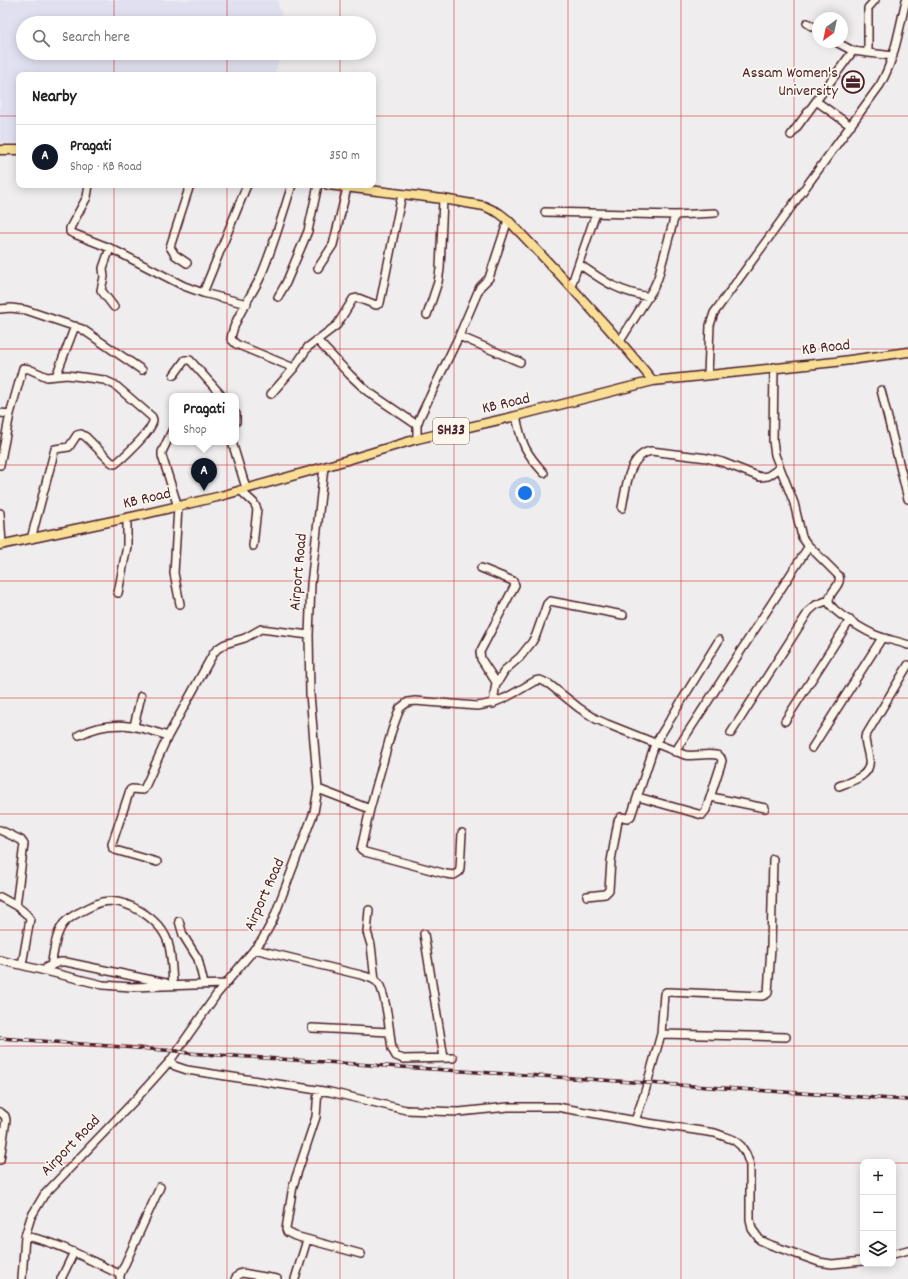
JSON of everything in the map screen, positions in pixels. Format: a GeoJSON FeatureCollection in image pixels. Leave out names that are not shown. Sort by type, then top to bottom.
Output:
{"type":"FeatureCollection","features":[{"type":"Feature","properties":{"kind":"main road"},"geometry":{"type":"LineString","coordinates":[[0,150],[16,150]]}},
{"type":"Feature","properties":{"kind":"main road"},"geometry":{"type":"LineString","coordinates":[[347,188],[443,199],[484,206],[499,213],[508,220],[571,286],[653,381]]}},
{"type":"Feature","properties":{"kind":"main road","name":"KB Road"},"geometry":{"type":"LineString","coordinates":[[1,545],[178,507],[324,467],[417,438],[516,416],[653,381],[842,361],[908,352]]}},
{"type":"Feature","properties":{"kind":"street"},"geometry":{"type":"LineString","coordinates":[[868,52],[868,8],[875,0]]}},
{"type":"Feature","properties":{"kind":"street"},"geometry":{"type":"LineString","coordinates":[[708,375],[710,325],[714,313],[880,85],[887,73],[893,56],[906,0]]}},
{"type":"Feature","properties":{"kind":"street"},"geometry":{"type":"LineString","coordinates":[[807,23],[812,26]]}},
{"type":"Feature","properties":{"kind":"street"},"geometry":{"type":"LineString","coordinates":[[847,48],[853,51],[893,56]]}},
{"type":"Feature","properties":{"kind":"street"},"geometry":{"type":"LineString","coordinates":[[791,135],[853,51]]}},
{"type":"Feature","properties":{"kind":"street"},"geometry":{"type":"LineString","coordinates":[[816,101],[851,126]]}},
{"type":"Feature","properties":{"kind":"street"},"geometry":{"type":"LineString","coordinates":[[88,188],[86,197],[71,226],[70,232],[110,248],[172,280],[203,293],[247,304]]}},
{"type":"Feature","properties":{"kind":"street"},"geometry":{"type":"LineString","coordinates":[[187,263],[175,256],[170,247],[189,188]]}},
{"type":"Feature","properties":{"kind":"street"},"geometry":{"type":"LineString","coordinates":[[203,293],[246,188]]}},
{"type":"Feature","properties":{"kind":"street"},"geometry":{"type":"LineString","coordinates":[[291,188],[265,265],[231,336],[232,341],[236,344],[294,368]]}},
{"type":"Feature","properties":{"kind":"street"},"geometry":{"type":"LineString","coordinates":[[278,297],[286,283],[308,231],[317,188]]}},
{"type":"Feature","properties":{"kind":"street"},"geometry":{"type":"LineString","coordinates":[[318,268],[333,245],[347,188]]}},
{"type":"Feature","properties":{"kind":"street"},"geometry":{"type":"LineString","coordinates":[[270,394],[294,368],[308,348],[337,325],[352,299],[358,298],[376,305],[380,303],[402,194]]}},
{"type":"Feature","properties":{"kind":"street"},"geometry":{"type":"LineString","coordinates":[[427,315],[438,282],[440,269],[443,199]]}},
{"type":"Feature","properties":{"kind":"street"},"geometry":{"type":"LineString","coordinates":[[545,212],[675,215],[715,213]]}},
{"type":"Feature","properties":{"kind":"street"},"geometry":{"type":"LineString","coordinates":[[571,286],[596,213]]}},
{"type":"Feature","properties":{"kind":"street"},"geometry":{"type":"LineString","coordinates":[[620,341],[649,297],[658,278],[675,215]]}},
{"type":"Feature","properties":{"kind":"street"},"geometry":{"type":"LineString","coordinates":[[417,438],[417,425],[459,336],[480,287],[489,278],[508,220]]}},
{"type":"Feature","properties":{"kind":"street"},"geometry":{"type":"LineString","coordinates":[[110,248],[104,264],[101,290],[114,307]]}},
{"type":"Feature","properties":{"kind":"street"},"geometry":{"type":"LineString","coordinates":[[579,264],[616,288],[632,294],[649,297]]}},
{"type":"Feature","properties":{"kind":"street"},"geometry":{"type":"LineString","coordinates":[[0,308],[26,310],[75,326],[88,332],[142,370]]}},
{"type":"Feature","properties":{"kind":"street"},"geometry":{"type":"LineString","coordinates":[[56,376],[75,326]]}},
{"type":"Feature","properties":{"kind":"street"},"geometry":{"type":"LineString","coordinates":[[459,336],[520,362]]}},
{"type":"Feature","properties":{"kind":"street"},"geometry":{"type":"LineString","coordinates":[[317,340],[350,375],[367,390],[417,425]]}},
{"type":"Feature","properties":{"kind":"street"},"geometry":{"type":"LineString","coordinates":[[174,375],[185,360],[190,360],[219,393]]}},
{"type":"Feature","properties":{"kind":"street"},"geometry":{"type":"LineString","coordinates":[[731,733],[809,611],[816,604],[829,600],[840,581],[840,576],[809,546],[802,537],[794,503],[775,456],[773,441],[774,367]]}},
{"type":"Feature","properties":{"kind":"street"},"geometry":{"type":"LineString","coordinates":[[0,465],[10,414],[23,368],[47,377],[67,375],[99,378],[109,382],[150,414],[154,421],[147,433],[115,464],[81,434],[77,435],[69,447],[55,449],[31,539]]}},
{"type":"Feature","properties":{"kind":"street"},"geometry":{"type":"LineString","coordinates":[[881,390],[908,499]]}},
{"type":"Feature","properties":{"kind":"street"},"geometry":{"type":"LineString","coordinates":[[0,413],[10,414]]}},
{"type":"Feature","properties":{"kind":"street"},"geometry":{"type":"LineString","coordinates":[[516,416],[522,443],[529,455],[544,473]]}},
{"type":"Feature","properties":{"kind":"street"},"geometry":{"type":"LineString","coordinates":[[169,437],[162,452],[162,456],[178,507],[174,573],[180,604]]}},
{"type":"Feature","properties":{"kind":"street"},"geometry":{"type":"LineString","coordinates":[[233,445],[243,489],[258,509],[253,546]]}},
{"type":"Feature","properties":{"kind":"street"},"geometry":{"type":"LineString","coordinates":[[622,508],[633,466],[638,458],[646,452],[655,451],[707,458],[722,462],[760,477],[768,476],[780,468]]}},
{"type":"Feature","properties":{"kind":"street","name":"Airport Road"},"geometry":{"type":"LineString","coordinates":[[22,1279],[25,1236],[31,1216],[44,1195],[135,1100],[170,1061],[225,984],[266,934],[277,910],[314,812],[318,789],[310,694],[309,635],[311,578],[324,467]]}},
{"type":"Feature","properties":{"kind":"street"},"geometry":{"type":"LineString","coordinates":[[0,513],[1,545]]}},
{"type":"Feature","properties":{"kind":"street"},"geometry":{"type":"LineString","coordinates":[[118,593],[127,546],[127,518]]}},
{"type":"Feature","properties":{"kind":"street"},"geometry":{"type":"LineString","coordinates":[[675,752],[809,546]]}},
{"type":"Feature","properties":{"kind":"street"},"geometry":{"type":"LineString","coordinates":[[482,568],[513,581],[515,585],[480,652],[481,659],[495,679],[496,685],[493,704]]}},
{"type":"Feature","properties":{"kind":"street"},"geometry":{"type":"LineString","coordinates":[[496,685],[505,670],[520,657],[532,642],[550,600],[624,615]]}},
{"type":"Feature","properties":{"kind":"street"},"geometry":{"type":"LineString","coordinates":[[829,600],[831,606],[868,631],[882,638],[908,645]]}},
{"type":"Feature","properties":{"kind":"street"},"geometry":{"type":"LineString","coordinates":[[785,720],[850,620]]}},
{"type":"Feature","properties":{"kind":"street"},"geometry":{"type":"LineString","coordinates":[[157,862],[115,850],[113,849],[112,844],[130,790],[144,789],[168,736],[211,658],[220,646],[249,636],[261,629],[309,635]]}},
{"type":"Feature","properties":{"kind":"street"},"geometry":{"type":"LineString","coordinates":[[812,748],[882,638]]}},
{"type":"Feature","properties":{"kind":"street"},"geometry":{"type":"LineString","coordinates":[[587,896],[605,894],[609,890],[611,861],[618,821],[621,816],[628,818],[631,816],[655,744],[719,640]]}},
{"type":"Feature","properties":{"kind":"street"},"geometry":{"type":"LineString","coordinates":[[839,786],[860,777],[867,769],[870,761],[865,737],[908,665]]}},
{"type":"Feature","properties":{"kind":"street"},"geometry":{"type":"LineString","coordinates":[[462,833],[459,872],[454,875],[363,851],[361,848],[370,809],[392,730],[398,713],[403,705],[408,702],[415,701],[477,706],[493,704],[535,681],[544,681],[596,719],[675,752],[690,756],[720,756],[722,761],[705,813],[699,815],[638,798]]}},
{"type":"Feature","properties":{"kind":"street"},"geometry":{"type":"LineString","coordinates":[[134,726],[141,696]]}},
{"type":"Feature","properties":{"kind":"street"},"geometry":{"type":"LineString","coordinates":[[80,735],[99,727],[116,725],[145,728],[168,736]]}},
{"type":"Feature","properties":{"kind":"street"},"geometry":{"type":"LineString","coordinates":[[318,789],[370,809]]}},
{"type":"Feature","properties":{"kind":"street"},"geometry":{"type":"LineString","coordinates":[[711,797],[765,808]]}},
{"type":"Feature","properties":{"kind":"street"},"geometry":{"type":"LineString","coordinates":[[0,830],[21,840],[24,844],[16,906]]}},
{"type":"Feature","properties":{"kind":"street"},"geometry":{"type":"LineString","coordinates":[[636,1121],[661,1034],[664,994],[666,992],[762,996],[768,993],[771,947],[773,859]]}},
{"type":"Feature","properties":{"kind":"street"},"geometry":{"type":"LineString","coordinates":[[0,897],[16,906],[30,918],[22,965]]}},
{"type":"Feature","properties":{"kind":"street"},"geometry":{"type":"LineString","coordinates":[[51,966],[58,936],[66,921],[96,904],[115,902],[128,905],[139,910],[153,920],[164,934],[168,941],[170,950],[175,985]]}},
{"type":"Feature","properties":{"kind":"street"},"geometry":{"type":"LineString","coordinates":[[369,910],[367,932],[371,945],[375,980]]}},
{"type":"Feature","properties":{"kind":"street"},"geometry":{"type":"LineString","coordinates":[[179,921],[183,935],[196,955],[204,984]]}},
{"type":"Feature","properties":{"kind":"street"},"geometry":{"type":"LineString","coordinates":[[424,934],[444,1058]]}},
{"type":"Feature","properties":{"kind":"street"},"geometry":{"type":"LineString","coordinates":[[254,949],[361,975],[375,980],[383,993],[394,1054],[399,1058],[453,1058]]}},
{"type":"Feature","properties":{"kind":"street"},"geometry":{"type":"LineString","coordinates":[[0,960],[103,985],[131,987],[225,984]]}},
{"type":"Feature","properties":{"kind":"street"},"geometry":{"type":"LineString","coordinates":[[41,969],[60,962],[66,962],[175,985]]}},
{"type":"Feature","properties":{"kind":"street"},"geometry":{"type":"LineString","coordinates":[[312,1028],[389,1032]]}},
{"type":"Feature","properties":{"kind":"street"},"geometry":{"type":"LineString","coordinates":[[661,1034],[786,1037]]}},
{"type":"Feature","properties":{"kind":"street"},"geometry":{"type":"LineString","coordinates":[[170,1061],[175,1066],[187,1070],[318,1090],[406,1110],[459,1112],[508,1107],[540,1106],[574,1110],[714,1133],[734,1140],[741,1146],[746,1154],[750,1165],[750,1218],[752,1229],[760,1240],[819,1262],[838,1264],[860,1261]]}},
{"type":"Feature","properties":{"kind":"street"},"geometry":{"type":"LineString","coordinates":[[318,1090],[316,1117],[293,1186],[286,1226],[287,1232],[307,1240],[361,1254]]}},
{"type":"Feature","properties":{"kind":"street"},"geometry":{"type":"LineString","coordinates":[[0,1112],[5,1116],[6,1120],[0,1160]]}},
{"type":"Feature","properties":{"kind":"street"},"geometry":{"type":"LineString","coordinates":[[25,1236],[52,1242],[120,1277],[160,1187]]}},
{"type":"Feature","properties":{"kind":"street"},"geometry":{"type":"LineString","coordinates":[[295,1279],[307,1240]]}},
{"type":"Feature","properties":{"kind":"street"},"geometry":{"type":"LineString","coordinates":[[896,1253],[908,1250]]}},
{"type":"Feature","properties":{"kind":"street"},"geometry":{"type":"LineString","coordinates":[[61,1279],[74,1252]]}},
{"type":"Feature","properties":{"kind":"street"},"geometry":{"type":"LineString","coordinates":[[235,1279],[242,1273],[276,1279]]}},
{"type":"Feature","properties":{"kind":"shaded area"},"geometry":{"type":"Polygon","coordinates":[[[0,0],[277,0],[282,16],[16,16],[16,60],[279,60],[275,72],[16,72],[16,143],[0,143],[0,0]]]}},
{"type":"Feature","properties":{"kind":"railway"},"geometry":{"type":"LineString","coordinates":[[0,1038],[187,1053],[908,1100]]}},
{"type":"Feature","properties":{"kind":"place","name":"Assam Women's University"},"geometry":{"type":"Point","coordinates":[853,82]}},
{"type":"Feature","properties":{"kind":"place","name":"Pragati"},"geometry":{"type":"Point","coordinates":[204,491]}}]}
